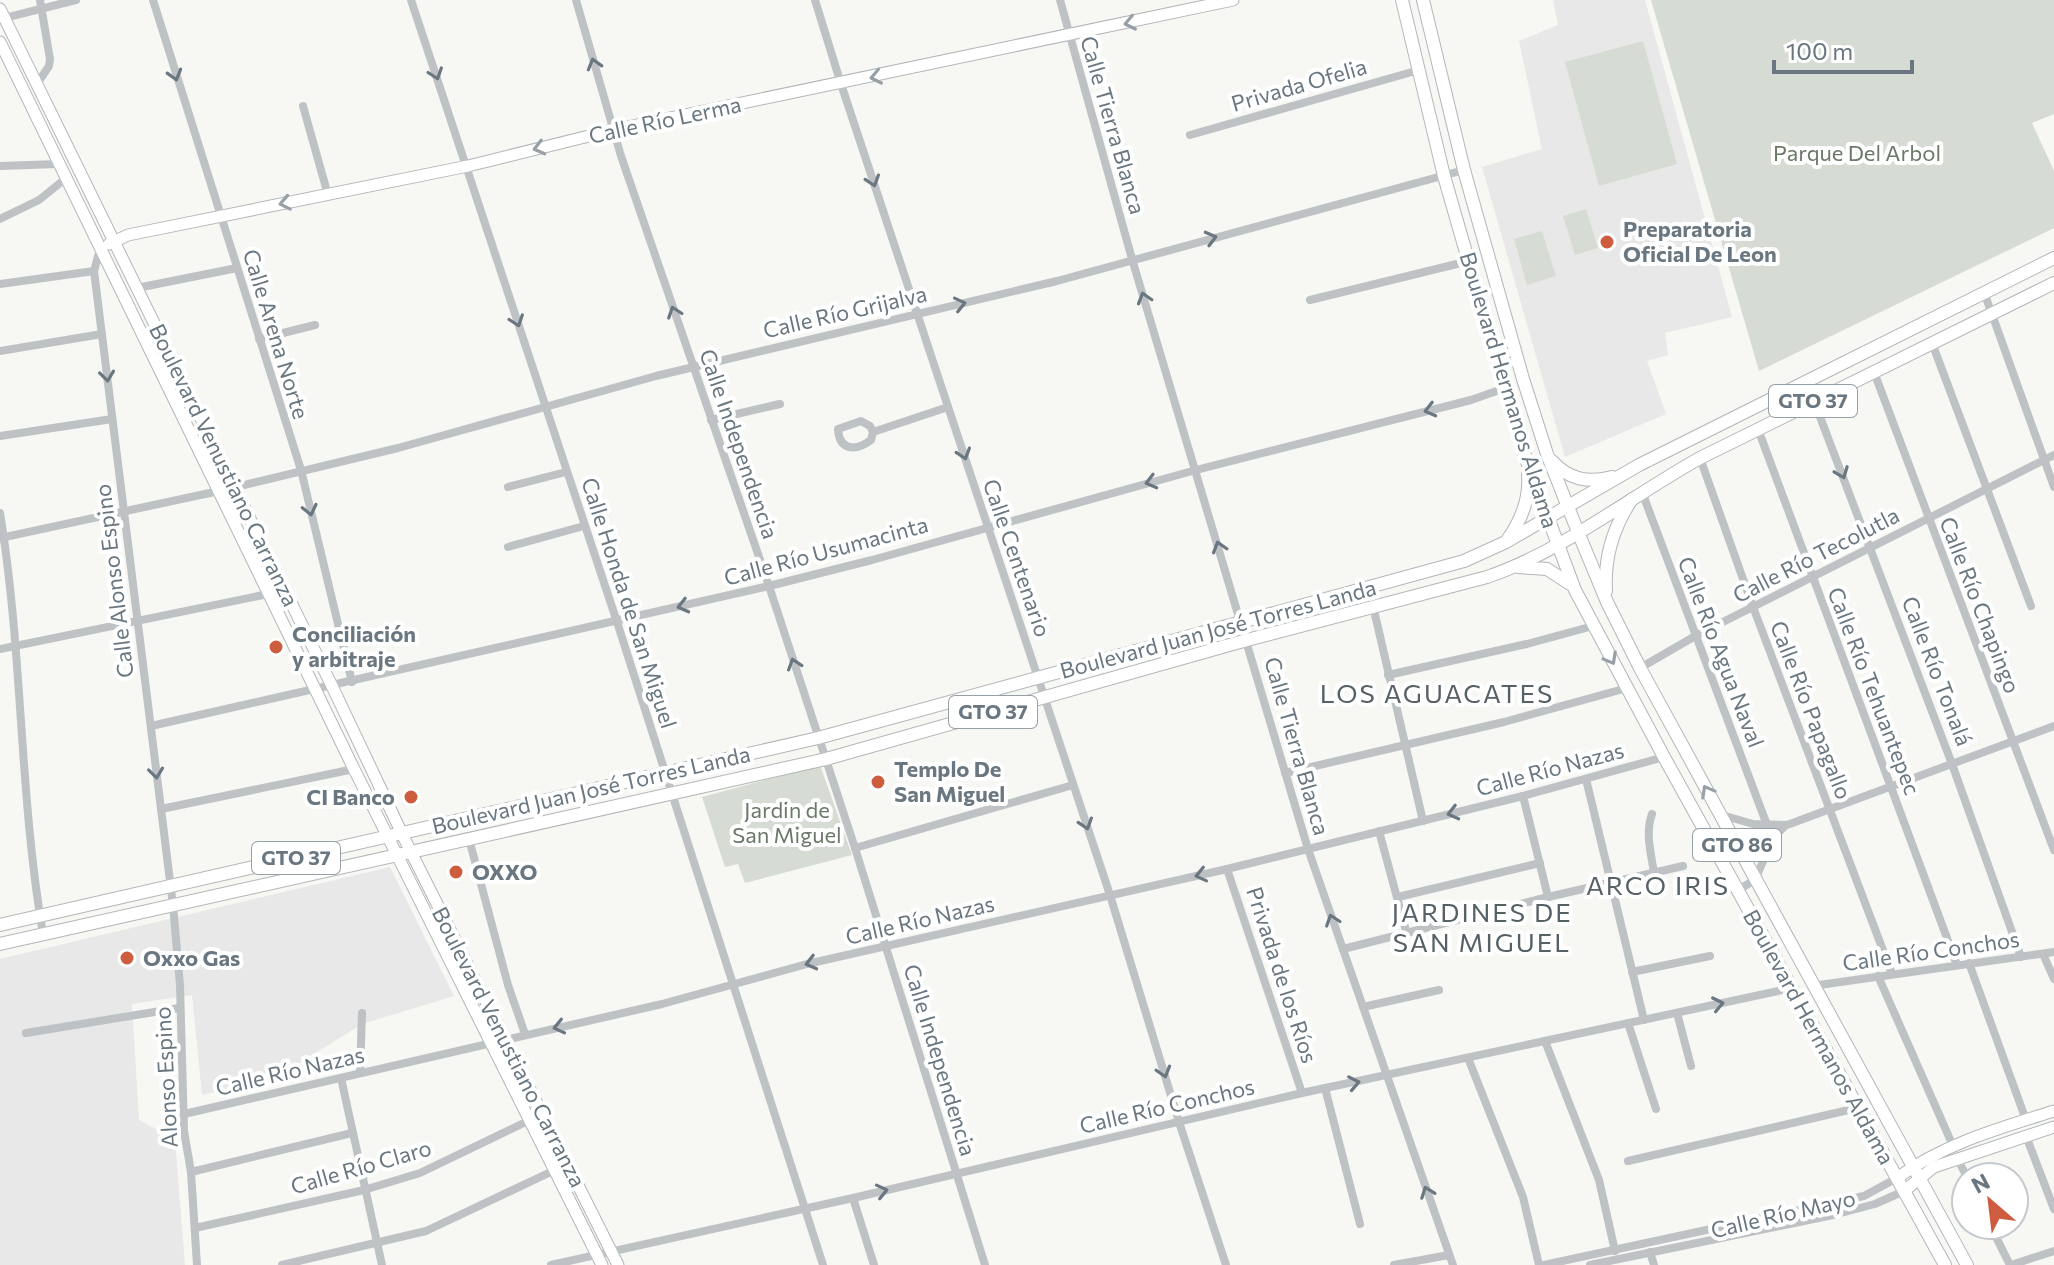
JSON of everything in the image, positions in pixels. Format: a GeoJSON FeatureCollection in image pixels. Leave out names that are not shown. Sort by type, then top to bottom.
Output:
{"type":"FeatureCollection","features":[{"type":"Feature","properties":{"kind":"main road","name":"Calle Río Lerma"},"geometry":{"type":"LineString","coordinates":[[100,249],[128,235],[468,166],[613,130],[1233,0]]}},
{"type":"Feature","properties":{"kind":"main road","name":"Boulevard Hermanos Aldama"},"geometry":{"type":"LineString","coordinates":[[1402,0],[1444,176],[1505,388],[1526,459],[1575,590],[1945,1265]]}},
{"type":"Feature","properties":{"kind":"main road","name":"Boulevard Hermanos Aldama"},"geometry":{"type":"LineString","coordinates":[[1423,0],[1464,170],[1523,379],[1547,454],[1607,602],[1812,986],[1967,1265]]}},
{"type":"Feature","properties":{"kind":"main road","name":"Boulevard Venustiano Carranza"},"geometry":{"type":"LineString","coordinates":[[2,15],[411,852],[618,1265]]}},
{"type":"Feature","properties":{"kind":"main road","name":"Boulevard Venustiano Carranza"},"geometry":{"type":"LineString","coordinates":[[0,42],[354,769],[600,1260]]}},
{"type":"Feature","properties":{"kind":"main road","name":"Boulevard Juan José Torres Landa"},"geometry":{"type":"LineString","coordinates":[[0,925],[818,738],[1464,561],[1506,542],[1630,471],[2054,258]]}},
{"type":"Feature","properties":{"kind":"main road","name":"Boulevard Juan José Torres Landa"},"geometry":{"type":"LineString","coordinates":[[0,944],[826,759],[1512,567],[1578,532],[1700,458],[2054,283]]}},
{"type":"Feature","properties":{"kind":"main road"},"geometry":{"type":"LineString","coordinates":[[1547,454],[1563,471],[1584,480],[1602,479],[1630,471]]}},
{"type":"Feature","properties":{"kind":"main road"},"geometry":{"type":"LineString","coordinates":[[1506,542],[1526,503],[1529,481],[1526,459]]}},
{"type":"Feature","properties":{"kind":"main road"},"geometry":{"type":"LineString","coordinates":[[1607,602],[1606,572],[1611,544],[1620,519],[1637,494]]}},
{"type":"Feature","properties":{"kind":"main road"},"geometry":{"type":"LineString","coordinates":[[1512,567],[1547,569],[1561,575],[1575,590]]}},
{"type":"Feature","properties":{"kind":"main road","name":"Calle Río Mayo"},"geometry":{"type":"LineString","coordinates":[[1897,1178],[2026,1120],[2054,1111]]}},
{"type":"Feature","properties":{"kind":"main road","name":"Calle Río Mayo"},"geometry":{"type":"LineString","coordinates":[[1955,1152],[2054,1127]]}},
{"type":"Feature","properties":{"kind":"main road","name":"Calle Río Mayo"},"geometry":{"type":"LineString","coordinates":[[1904,1191],[1914,1172]]}},
{"type":"Feature","properties":{"kind":"street"},"geometry":{"type":"LineString","coordinates":[[2,15],[41,4],[76,0]]}},
{"type":"Feature","properties":{"kind":"street","name":"Calle Arena Norte"},"geometry":{"type":"LineString","coordinates":[[153,0],[301,470],[352,682]]}},
{"type":"Feature","properties":{"kind":"street","name":"Calle Honda de San Miguel"},"geometry":{"type":"LineString","coordinates":[[411,0],[617,622],[823,1265]]}},
{"type":"Feature","properties":{"kind":"street","name":"Calle Independencia"},"geometry":{"type":"LineString","coordinates":[[576,0],[613,130],[826,759],[985,1265]]}},
{"type":"Feature","properties":{"kind":"street","name":"Calle Centenario"},"geometry":{"type":"LineString","coordinates":[[815,0],[1110,895],[1226,1265]]}},
{"type":"Feature","properties":{"kind":"street","name":"Calle Tierra Blanca"},"geometry":{"type":"LineString","coordinates":[[1060,0],[1132,259],[1308,849],[1453,1265]]}},
{"type":"Feature","properties":{"kind":"street"},"geometry":{"type":"LineString","coordinates":[[37,84],[50,59],[41,4]]}},
{"type":"Feature","properties":{"kind":"street","name":"Privada Ofelia"},"geometry":{"type":"LineString","coordinates":[[1190,135],[1419,70]]}},
{"type":"Feature","properties":{"kind":"street"},"geometry":{"type":"LineString","coordinates":[[303,106],[328,195]]}},
{"type":"Feature","properties":{"kind":"street"},"geometry":{"type":"LineString","coordinates":[[0,166],[58,164]]}},
{"type":"Feature","properties":{"kind":"street","name":"Calle Río Grijalva"},"geometry":{"type":"LineString","coordinates":[[2,538],[398,448],[693,366],[1057,281],[1464,170]]}},
{"type":"Feature","properties":{"kind":"street"},"geometry":{"type":"LineString","coordinates":[[0,219],[39,200],[65,179]]}},
{"type":"Feature","properties":{"kind":"street"},"geometry":{"type":"LineString","coordinates":[[0,284],[94,271],[100,249]]}},
{"type":"Feature","properties":{"kind":"street"},"geometry":{"type":"LineString","coordinates":[[1310,300],[1469,261]]}},
{"type":"Feature","properties":{"kind":"street"},"geometry":{"type":"LineString","coordinates":[[137,288],[237,268]]}},
{"type":"Feature","properties":{"kind":"street","name":"Calle Alonso Espino"},"geometry":{"type":"LineString","coordinates":[[94,271],[171,888]]}},
{"type":"Feature","properties":{"kind":"street"},"geometry":{"type":"LineString","coordinates":[[1984,292],[2054,487]]}},
{"type":"Feature","properties":{"kind":"street"},"geometry":{"type":"LineString","coordinates":[[259,339],[315,325]]}},
{"type":"Feature","properties":{"kind":"street"},"geometry":{"type":"LineString","coordinates":[[0,351],[102,334]]}},
{"type":"Feature","properties":{"kind":"street"},"geometry":{"type":"LineString","coordinates":[[1932,343],[2031,606]]}},
{"type":"Feature","properties":{"kind":"street","name":"Calle Río Chapingo"},"geometry":{"type":"LineString","coordinates":[[1874,372],[2054,850]]}},
{"type":"Feature","properties":{"kind":"street","name":"Calle Río Usumacinta"},"geometry":{"type":"LineString","coordinates":[[151,726],[769,586],[1196,470],[1471,400],[1505,388]]}},
{"type":"Feature","properties":{"kind":"street","name":"Calle Río Tonalá"},"geometry":{"type":"LineString","coordinates":[[1814,401],[1952,764],[2021,957]]}},
{"type":"Feature","properties":{"kind":"street"},"geometry":{"type":"LineString","coordinates":[[711,420],[780,404]]}},
{"type":"Feature","properties":{"kind":"street"},"geometry":{"type":"LineString","coordinates":[[873,432],[948,407]]}},
{"type":"Feature","properties":{"kind":"street"},"geometry":{"type":"LineString","coordinates":[[0,436],[112,419]]}},
{"type":"Feature","properties":{"kind":"street","name":"Calle Río Tehuantepec"},"geometry":{"type":"LineString","coordinates":[[1758,429],[1957,965]]}},
{"type":"Feature","properties":{"kind":"street","name":"Calle Río Tecolutla"},"geometry":{"type":"LineString","coordinates":[[1640,668],[1697,635],[2054,455]]}},
{"type":"Feature","properties":{"kind":"street","name":"Calle Río Papagallo"},"geometry":{"type":"LineString","coordinates":[[1700,458],[1892,974]]}},
{"type":"Feature","properties":{"kind":"street"},"geometry":{"type":"LineString","coordinates":[[508,487],[566,472]]}},
{"type":"Feature","properties":{"kind":"street","name":"Calle Río Agua Naval"},"geometry":{"type":"LineString","coordinates":[[1637,494],[1697,635],[1767,825]]}},
{"type":"Feature","properties":{"kind":"street"},"geometry":{"type":"LineString","coordinates":[[0,513],[24,776],[43,934]]}},
{"type":"Feature","properties":{"kind":"street"},"geometry":{"type":"LineString","coordinates":[[508,547],[584,526]]}},
{"type":"Feature","properties":{"kind":"street"},"geometry":{"type":"LineString","coordinates":[[0,649],[268,594]]}},
{"type":"Feature","properties":{"kind":"street"},"geometry":{"type":"LineString","coordinates":[[1373,606],[1423,821]]}},
{"type":"Feature","properties":{"kind":"street"},"geometry":{"type":"LineString","coordinates":[[1388,675],[1593,626]]}},
{"type":"Feature","properties":{"kind":"street"},"geometry":{"type":"LineString","coordinates":[[1285,773],[1504,722],[1627,688]]}},
{"type":"Feature","properties":{"kind":"street"},"geometry":{"type":"LineString","coordinates":[[1720,815],[1767,825],[1787,825],[2054,726]]}},
{"type":"Feature","properties":{"kind":"street","name":"Calle Río Nazas"},"geometry":{"type":"LineString","coordinates":[[184,1114],[662,1004],[886,946],[1227,869],[1523,796],[1664,757]]}},
{"type":"Feature","properties":{"kind":"street"},"geometry":{"type":"LineString","coordinates":[[161,809],[354,769]]}},
{"type":"Feature","properties":{"kind":"street"},"geometry":{"type":"LineString","coordinates":[[1586,779],[1644,1020]]}},
{"type":"Feature","properties":{"kind":"street"},"geometry":{"type":"LineString","coordinates":[[855,848],[1073,785]]}},
{"type":"Feature","properties":{"kind":"street"},"geometry":{"type":"LineString","coordinates":[[1523,796],[1548,897]]}},
{"type":"Feature","properties":{"kind":"street"},"geometry":{"type":"LineString","coordinates":[[1652,814],[1648,834],[1654,873]]}},
{"type":"Feature","properties":{"kind":"street"},"geometry":{"type":"LineString","coordinates":[[1738,890],[1755,880],[1773,838],[1787,825]]}},
{"type":"Feature","properties":{"kind":"street"},"geometry":{"type":"LineString","coordinates":[[1379,831],[1406,931]]}},
{"type":"Feature","properties":{"kind":"street"},"geometry":{"type":"LineString","coordinates":[[469,839],[508,985],[525,1034]]}},
{"type":"Feature","properties":{"kind":"street"},"geometry":{"type":"LineString","coordinates":[[1398,897],[1540,863]]}},
{"type":"Feature","properties":{"kind":"street"},"geometry":{"type":"LineString","coordinates":[[1343,949],[1406,931],[1683,866]]}},
{"type":"Feature","properties":{"kind":"street","name":"Privada de los Ríos"},"geometry":{"type":"LineString","coordinates":[[1227,869],[1302,1093]]}},
{"type":"Feature","properties":{"kind":"street","name":"Alonso Espino"},"geometry":{"type":"LineString","coordinates":[[171,888],[180,985],[184,1131],[191,1172],[197,1265]]}},
{"type":"Feature","properties":{"kind":"street","name":"Calle Río Conchos"},"geometry":{"type":"LineString","coordinates":[[1812,986],[2054,952]]}},
{"type":"Feature","properties":{"kind":"street"},"geometry":{"type":"LineString","coordinates":[[2043,954],[2054,979]]}},
{"type":"Feature","properties":{"kind":"street"},"geometry":{"type":"LineString","coordinates":[[1632,972],[1710,956]]}},
{"type":"Feature","properties":{"kind":"street"},"geometry":{"type":"LineString","coordinates":[[1969,963],[2026,1120]]}},
{"type":"Feature","properties":{"kind":"street"},"geometry":{"type":"LineString","coordinates":[[1878,976],[1959,1161]]}},
{"type":"Feature","properties":{"kind":"street","name":"Calle Río Conchos"},"geometry":{"type":"LineString","coordinates":[[551,1265],[600,1260],[611,1251],[1302,1093],[1792,988]]}},
{"type":"Feature","properties":{"kind":"street"},"geometry":{"type":"LineString","coordinates":[[1363,1007],[1439,990]]}},
{"type":"Feature","properties":{"kind":"street"},"geometry":{"type":"LineString","coordinates":[[26,1033],[179,1008]]}},
{"type":"Feature","properties":{"kind":"street"},"geometry":{"type":"LineString","coordinates":[[360,1073],[362,1013]]}},
{"type":"Feature","properties":{"kind":"street"},"geometry":{"type":"LineString","coordinates":[[1677,1013],[1691,1066]]}},
{"type":"Feature","properties":{"kind":"street"},"geometry":{"type":"LineString","coordinates":[[1628,1023],[1656,1109]]}},
{"type":"Feature","properties":{"kind":"street"},"geometry":{"type":"LineString","coordinates":[[1545,1041],[1599,1180],[1615,1251]]}},
{"type":"Feature","properties":{"kind":"street"},"geometry":{"type":"LineString","coordinates":[[1468,1058],[1523,1197],[1542,1265]]}},
{"type":"Feature","properties":{"kind":"street"},"geometry":{"type":"LineString","coordinates":[[341,1078],[382,1265]]}},
{"type":"Feature","properties":{"kind":"street"},"geometry":{"type":"LineString","coordinates":[[1325,1088],[1360,1224]]}},
{"type":"Feature","properties":{"kind":"street"},"geometry":{"type":"LineString","coordinates":[[1628,1161],[1857,1108]]}},
{"type":"Feature","properties":{"kind":"street","name":"Calle Río Claro"},"geometry":{"type":"LineString","coordinates":[[195,1228],[364,1190],[437,1167],[530,1120]]}},
{"type":"Feature","properties":{"kind":"street"},"geometry":{"type":"LineString","coordinates":[[191,1172],[352,1133]]}},
{"type":"Feature","properties":{"kind":"street"},"geometry":{"type":"LineString","coordinates":[[2026,1136],[2054,1209]]}},
{"type":"Feature","properties":{"kind":"street"},"geometry":{"type":"LineString","coordinates":[[282,1265],[377,1244],[445,1224],[555,1170]]}},
{"type":"Feature","properties":{"kind":"street","name":"Calle Río Mayo"},"geometry":{"type":"LineString","coordinates":[[1542,1265],[1864,1196],[1897,1178]]}},
{"type":"Feature","properties":{"kind":"street","name":"Calle Río Mayo"},"geometry":{"type":"LineString","coordinates":[[1590,1265],[1833,1215],[1875,1204],[1904,1191]]}},
{"type":"Feature","properties":{"kind":"street"},"geometry":{"type":"LineString","coordinates":[[853,1198],[874,1265]]}},
{"type":"Feature","properties":{"kind":"street"},"geometry":{"type":"LineString","coordinates":[[1831,1204],[1833,1215]]}},
{"type":"Feature","properties":{"kind":"street"},"geometry":{"type":"LineString","coordinates":[[1998,1241],[2010,1265],[2054,1251]]}},
{"type":"Feature","properties":{"kind":"street"},"geometry":{"type":"LineString","coordinates":[[1650,1252],[1654,1265]]}},
{"type":"Feature","properties":{"kind":"street"},"geometry":{"type":"LineString","coordinates":[[1394,1265],[1449,1255]]}},
{"type":"Feature","properties":{"kind":"shaded area","name":"Preparatoria Oficial De Leon"},"geometry":{"type":"Polygon","coordinates":[[[1553,0],[1645,0],[1732,317],[1665,333],[1668,355],[1647,361],[1666,414],[1565,457],[1482,167],[1542,149],[1519,41],[1558,25],[1553,0]]]}},
{"type":"Feature","properties":{"kind":"shaded area"},"geometry":{"type":"Polygon","coordinates":[[[390,867],[454,996],[362,1024],[277,1077],[202,1095],[192,995],[132,1004],[139,1120],[175,1140],[185,1265],[0,1265],[0,959],[390,867]]]}},
{"type":"Feature","properties":{"kind":"green space","name":"Parque Del Arbol"},"geometry":{"type":"Polygon","coordinates":[[[1651,0],[2054,0],[2054,114],[2032,123],[2054,171],[2054,228],[1759,371],[1651,0]]]}},
{"type":"Feature","properties":{"kind":"green space"},"geometry":{"type":"Polygon","coordinates":[[[1643,41],[1677,164],[1599,186],[1565,62],[1643,41]]]}},
{"type":"Feature","properties":{"kind":"green space"},"geometry":{"type":"Polygon","coordinates":[[[1586,209],[1598,248],[1575,255],[1563,216],[1586,209]]]}},
{"type":"Feature","properties":{"kind":"green space"},"geometry":{"type":"Polygon","coordinates":[[[1542,231],[1556,276],[1527,285],[1514,239],[1542,231]]]}},
{"type":"Feature","properties":{"kind":"green space","name":"Jardin de San Miguel"},"geometry":{"type":"Polygon","coordinates":[[[820,765],[852,855],[745,883],[738,864],[725,867],[702,797],[820,765]]]}},
{"type":"Feature","properties":{"kind":"place","name":"Preparatoria Oficial De Leon"},"geometry":{"type":"Point","coordinates":[1607,242]}},
{"type":"Feature","properties":{"kind":"place","name":"Conciliación y arbitraje"},"geometry":{"type":"Point","coordinates":[276,647]}},
{"type":"Feature","properties":{"kind":"place","name":"Templo De San Miguel"},"geometry":{"type":"Point","coordinates":[878,782]}},
{"type":"Feature","properties":{"kind":"place","name":"CI Banco"},"geometry":{"type":"Point","coordinates":[411,797]}},
{"type":"Feature","properties":{"kind":"place","name":"OXXO"},"geometry":{"type":"Point","coordinates":[456,872]}},
{"type":"Feature","properties":{"kind":"place","name":"Oxxo Gas"},"geometry":{"type":"Point","coordinates":[127,958]}},
{"type":"Feature","properties":{"kind":"district","name":"LOS AGUACATES"},"geometry":{"type":"Point","coordinates":[1437,694]}},
{"type":"Feature","properties":{"kind":"district","name":"ARCO IRIS"},"geometry":{"type":"Point","coordinates":[1658,886]}},
{"type":"Feature","properties":{"kind":"district","name":"JARDINES DE SAN MIGUEL"},"geometry":{"type":"Point","coordinates":[1482,928]}}]}
